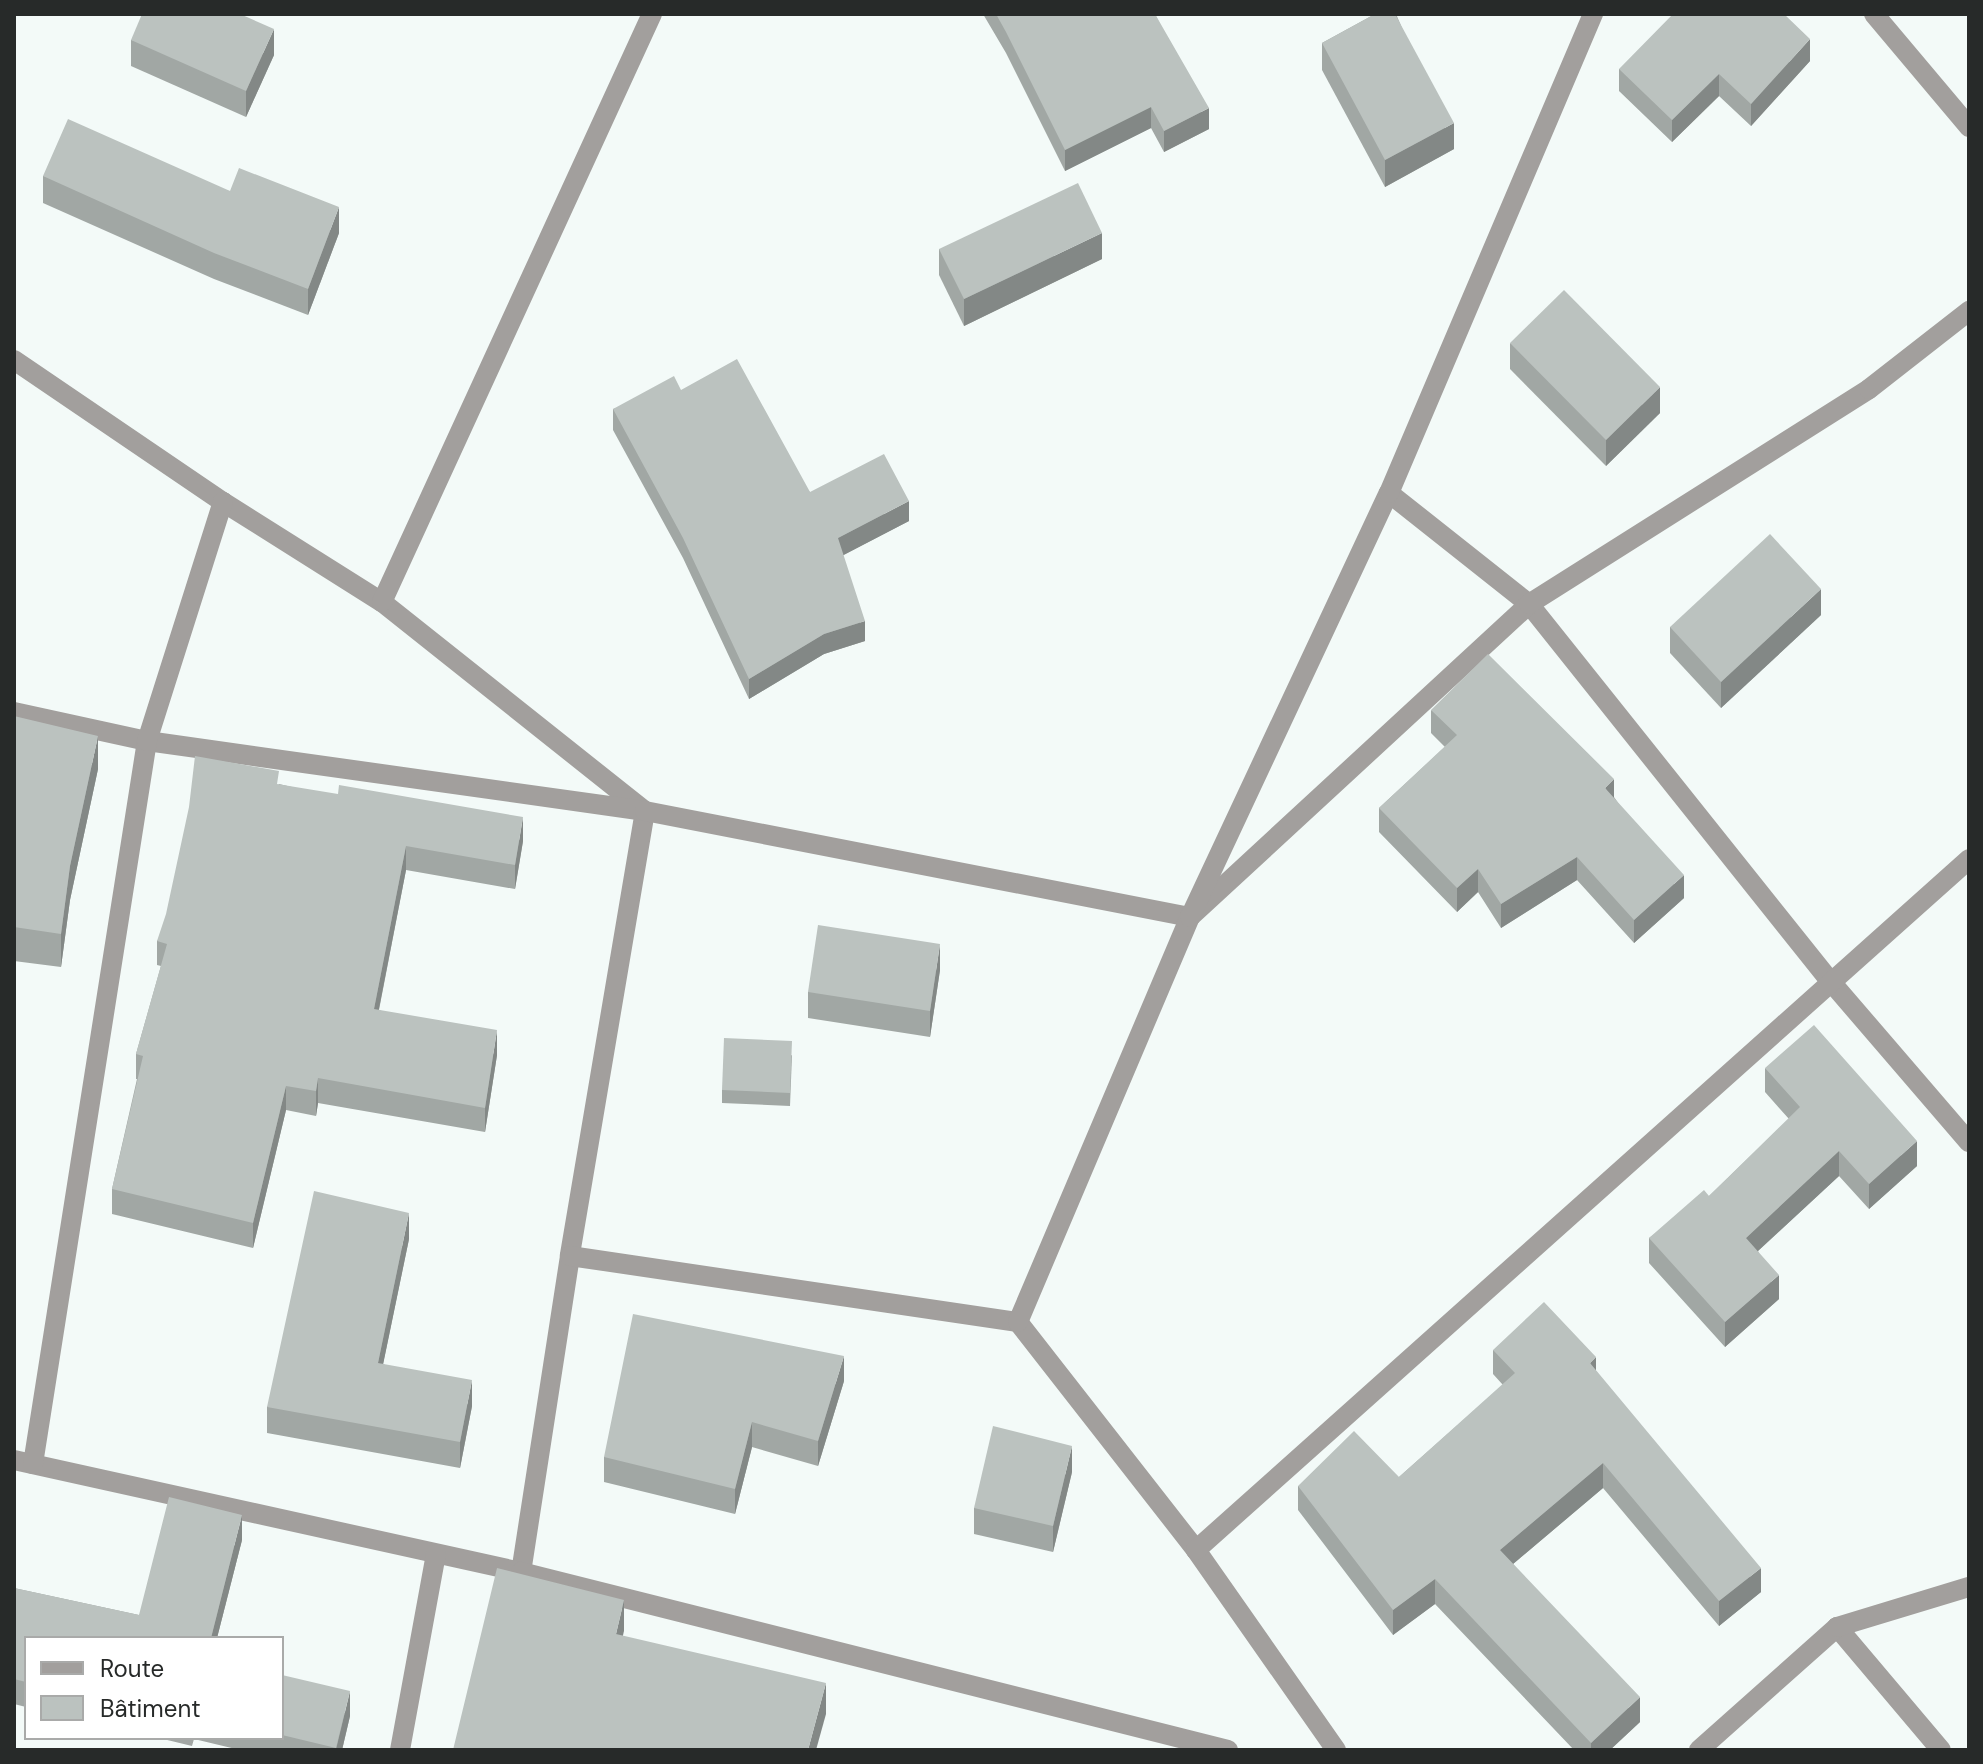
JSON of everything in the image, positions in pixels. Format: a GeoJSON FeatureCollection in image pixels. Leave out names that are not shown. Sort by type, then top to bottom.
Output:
{"type":"FeatureCollection","features":[{"type":"Feature","properties":{"kind":"street"},"geometry":{"type":"LineString","coordinates":[[382,602],[652,14]]}},
{"type":"Feature","properties":{"kind":"street"},"geometry":{"type":"LineString","coordinates":[[1018,1322],[1190,917],[1389,493],[1593,14]]}},
{"type":"Feature","properties":{"kind":"street"},"geometry":{"type":"LineString","coordinates":[[1874,14],[1969,127]]}},
{"type":"Feature","properties":{"kind":"street"},"geometry":{"type":"LineString","coordinates":[[1190,917],[1529,604],[1869,389],[1969,311]]}},
{"type":"Feature","properties":{"kind":"street"},"geometry":{"type":"LineString","coordinates":[[14,360],[223,502],[382,602],[645,811]]}},
{"type":"Feature","properties":{"kind":"street"},"geometry":{"type":"LineString","coordinates":[[1389,493],[1529,604],[1832,983],[1969,1142]]}},
{"type":"Feature","properties":{"kind":"street"},"geometry":{"type":"LineString","coordinates":[[223,502],[147,741],[23,1462],[521,1572],[1228,1750]]}},
{"type":"Feature","properties":{"kind":"street"},"geometry":{"type":"LineString","coordinates":[[14,712],[147,741],[645,811],[1190,917]]}},
{"type":"Feature","properties":{"kind":"street"},"geometry":{"type":"LineString","coordinates":[[521,1572],[570,1256],[645,811]]}},
{"type":"Feature","properties":{"kind":"street"},"geometry":{"type":"LineString","coordinates":[[1196,1550],[1969,859]]}},
{"type":"Feature","properties":{"kind":"street"},"geometry":{"type":"LineString","coordinates":[[570,1256],[1018,1322],[1196,1550],[1336,1750]]}},
{"type":"Feature","properties":{"kind":"street"},"geometry":{"type":"LineString","coordinates":[[400,1750],[436,1554]]}},
{"type":"Feature","properties":{"kind":"street"},"geometry":{"type":"LineString","coordinates":[[1699,1750],[1837,1627],[1969,1587]]}},
{"type":"Feature","properties":{"kind":"street"},"geometry":{"type":"LineString","coordinates":[[1837,1627],[1941,1750]]}},
{"type":"Feature","properties":{"kind":"building"},"geometry":{"type":"Polygon","coordinates":[[[142,14],[240,14],[274,29],[246,91],[131,40],[142,14]]]}},
{"type":"Feature","properties":{"kind":"building"},"geometry":{"type":"Polygon","coordinates":[[[996,14],[1155,14],[1209,108],[1164,131],[1151,107],[1065,150],[996,14]]]}},
{"type":"Feature","properties":{"kind":"building"},"geometry":{"type":"Polygon","coordinates":[[[1375,14],[1395,14],[1454,123],[1385,160],[1322,43],[1375,14]]]}},
{"type":"Feature","properties":{"kind":"building"},"geometry":{"type":"Polygon","coordinates":[[[1673,14],[1784,14],[1810,39],[1751,104],[1719,74],[1672,120],[1619,69],[1673,14]]]}},
{"type":"Feature","properties":{"kind":"building"},"geometry":{"type":"Polygon","coordinates":[[[68,119],[230,191],[239,168],[339,207],[308,289],[214,253],[43,176],[68,119]]]}},
{"type":"Feature","properties":{"kind":"building"},"geometry":{"type":"Polygon","coordinates":[[[1078,183],[1102,233],[964,299],[939,249],[1078,183]]]}},
{"type":"Feature","properties":{"kind":"building"},"geometry":{"type":"Polygon","coordinates":[[[1564,290],[1660,387],[1606,440],[1510,343],[1564,290]]]}},
{"type":"Feature","properties":{"kind":"building"},"geometry":{"type":"Polygon","coordinates":[[[737,359],[810,492],[884,454],[909,501],[838,538],[865,621],[824,634],[749,679],[683,538],[613,409],[674,376],[681,390],[737,359]]]}},
{"type":"Feature","properties":{"kind":"building"},"geometry":{"type":"Polygon","coordinates":[[[1770,534],[1821,589],[1721,682],[1670,627],[1770,534]]]}},
{"type":"Feature","properties":{"kind":"building"},"geometry":{"type":"Polygon","coordinates":[[[1488,654],[1614,779],[1605,788],[1684,875],[1634,920],[1577,857],[1501,904],[1478,869],[1457,888],[1379,808],[1457,735],[1431,710],[1488,654]]]}},
{"type":"Feature","properties":{"kind":"building"},"geometry":{"type":"Polygon","coordinates":[[[14,716],[98,736],[70,866],[61,934],[14,927],[14,716]]]}},
{"type":"Feature","properties":{"kind":"building"},"geometry":{"type":"Polygon","coordinates":[[[195,756],[279,771],[277,784],[338,794],[339,785],[523,817],[515,865],[406,846],[374,1009],[497,1030],[485,1108],[318,1078],[316,1091],[286,1086],[253,1223],[112,1189],[143,1056],[136,1054],[167,944],[157,941],[166,914],[189,807],[195,756]]]}},
{"type":"Feature","properties":{"kind":"building"},"geometry":{"type":"Polygon","coordinates":[[[818,925],[940,944],[930,1011],[808,992],[818,925]]]}},
{"type":"Feature","properties":{"kind":"building"},"geometry":{"type":"Polygon","coordinates":[[[1814,1025],[1917,1141],[1869,1184],[1839,1151],[1746,1238],[1779,1275],[1725,1322],[1649,1238],[1704,1190],[1709,1196],[1800,1107],[1765,1068],[1814,1025]]]}},
{"type":"Feature","properties":{"kind":"building"},"geometry":{"type":"Polygon","coordinates":[[[724,1038],[792,1041],[790,1093],[722,1090],[724,1038]]]}},
{"type":"Feature","properties":{"kind":"building"},"geometry":{"type":"Polygon","coordinates":[[[314,1191],[409,1213],[378,1363],[472,1380],[460,1442],[267,1407],[314,1191]]]}},
{"type":"Feature","properties":{"kind":"building"},"geometry":{"type":"Polygon","coordinates":[[[1544,1302],[1596,1357],[1590,1363],[1761,1568],[1719,1601],[1603,1463],[1500,1550],[1640,1697],[1591,1743],[1435,1579],[1393,1610],[1298,1486],[1354,1431],[1399,1477],[1515,1373],[1493,1350],[1544,1302]]]}},
{"type":"Feature","properties":{"kind":"building"},"geometry":{"type":"Polygon","coordinates":[[[633,1314],[844,1356],[818,1441],[752,1422],[735,1489],[604,1457],[633,1314]]]}},
{"type":"Feature","properties":{"kind":"building"},"geometry":{"type":"Polygon","coordinates":[[[993,1426],[1072,1446],[1053,1526],[974,1508],[993,1426]]]}},
{"type":"Feature","properties":{"kind":"building"},"geometry":{"type":"Polygon","coordinates":[[[169,1497],[242,1515],[212,1636],[24,1636],[24,1682],[14,1679],[14,1588],[139,1615],[169,1497]]]}},
{"type":"Feature","properties":{"kind":"building"},"geometry":{"type":"Polygon","coordinates":[[[497,1568],[624,1600],[616,1634],[826,1683],[808,1750],[453,1750],[497,1568]]]}},
{"type":"Feature","properties":{"kind":"building"},"geometry":{"type":"Polygon","coordinates":[[[284,1675],[350,1691],[336,1748],[284,1735],[284,1675]]]}}]}
